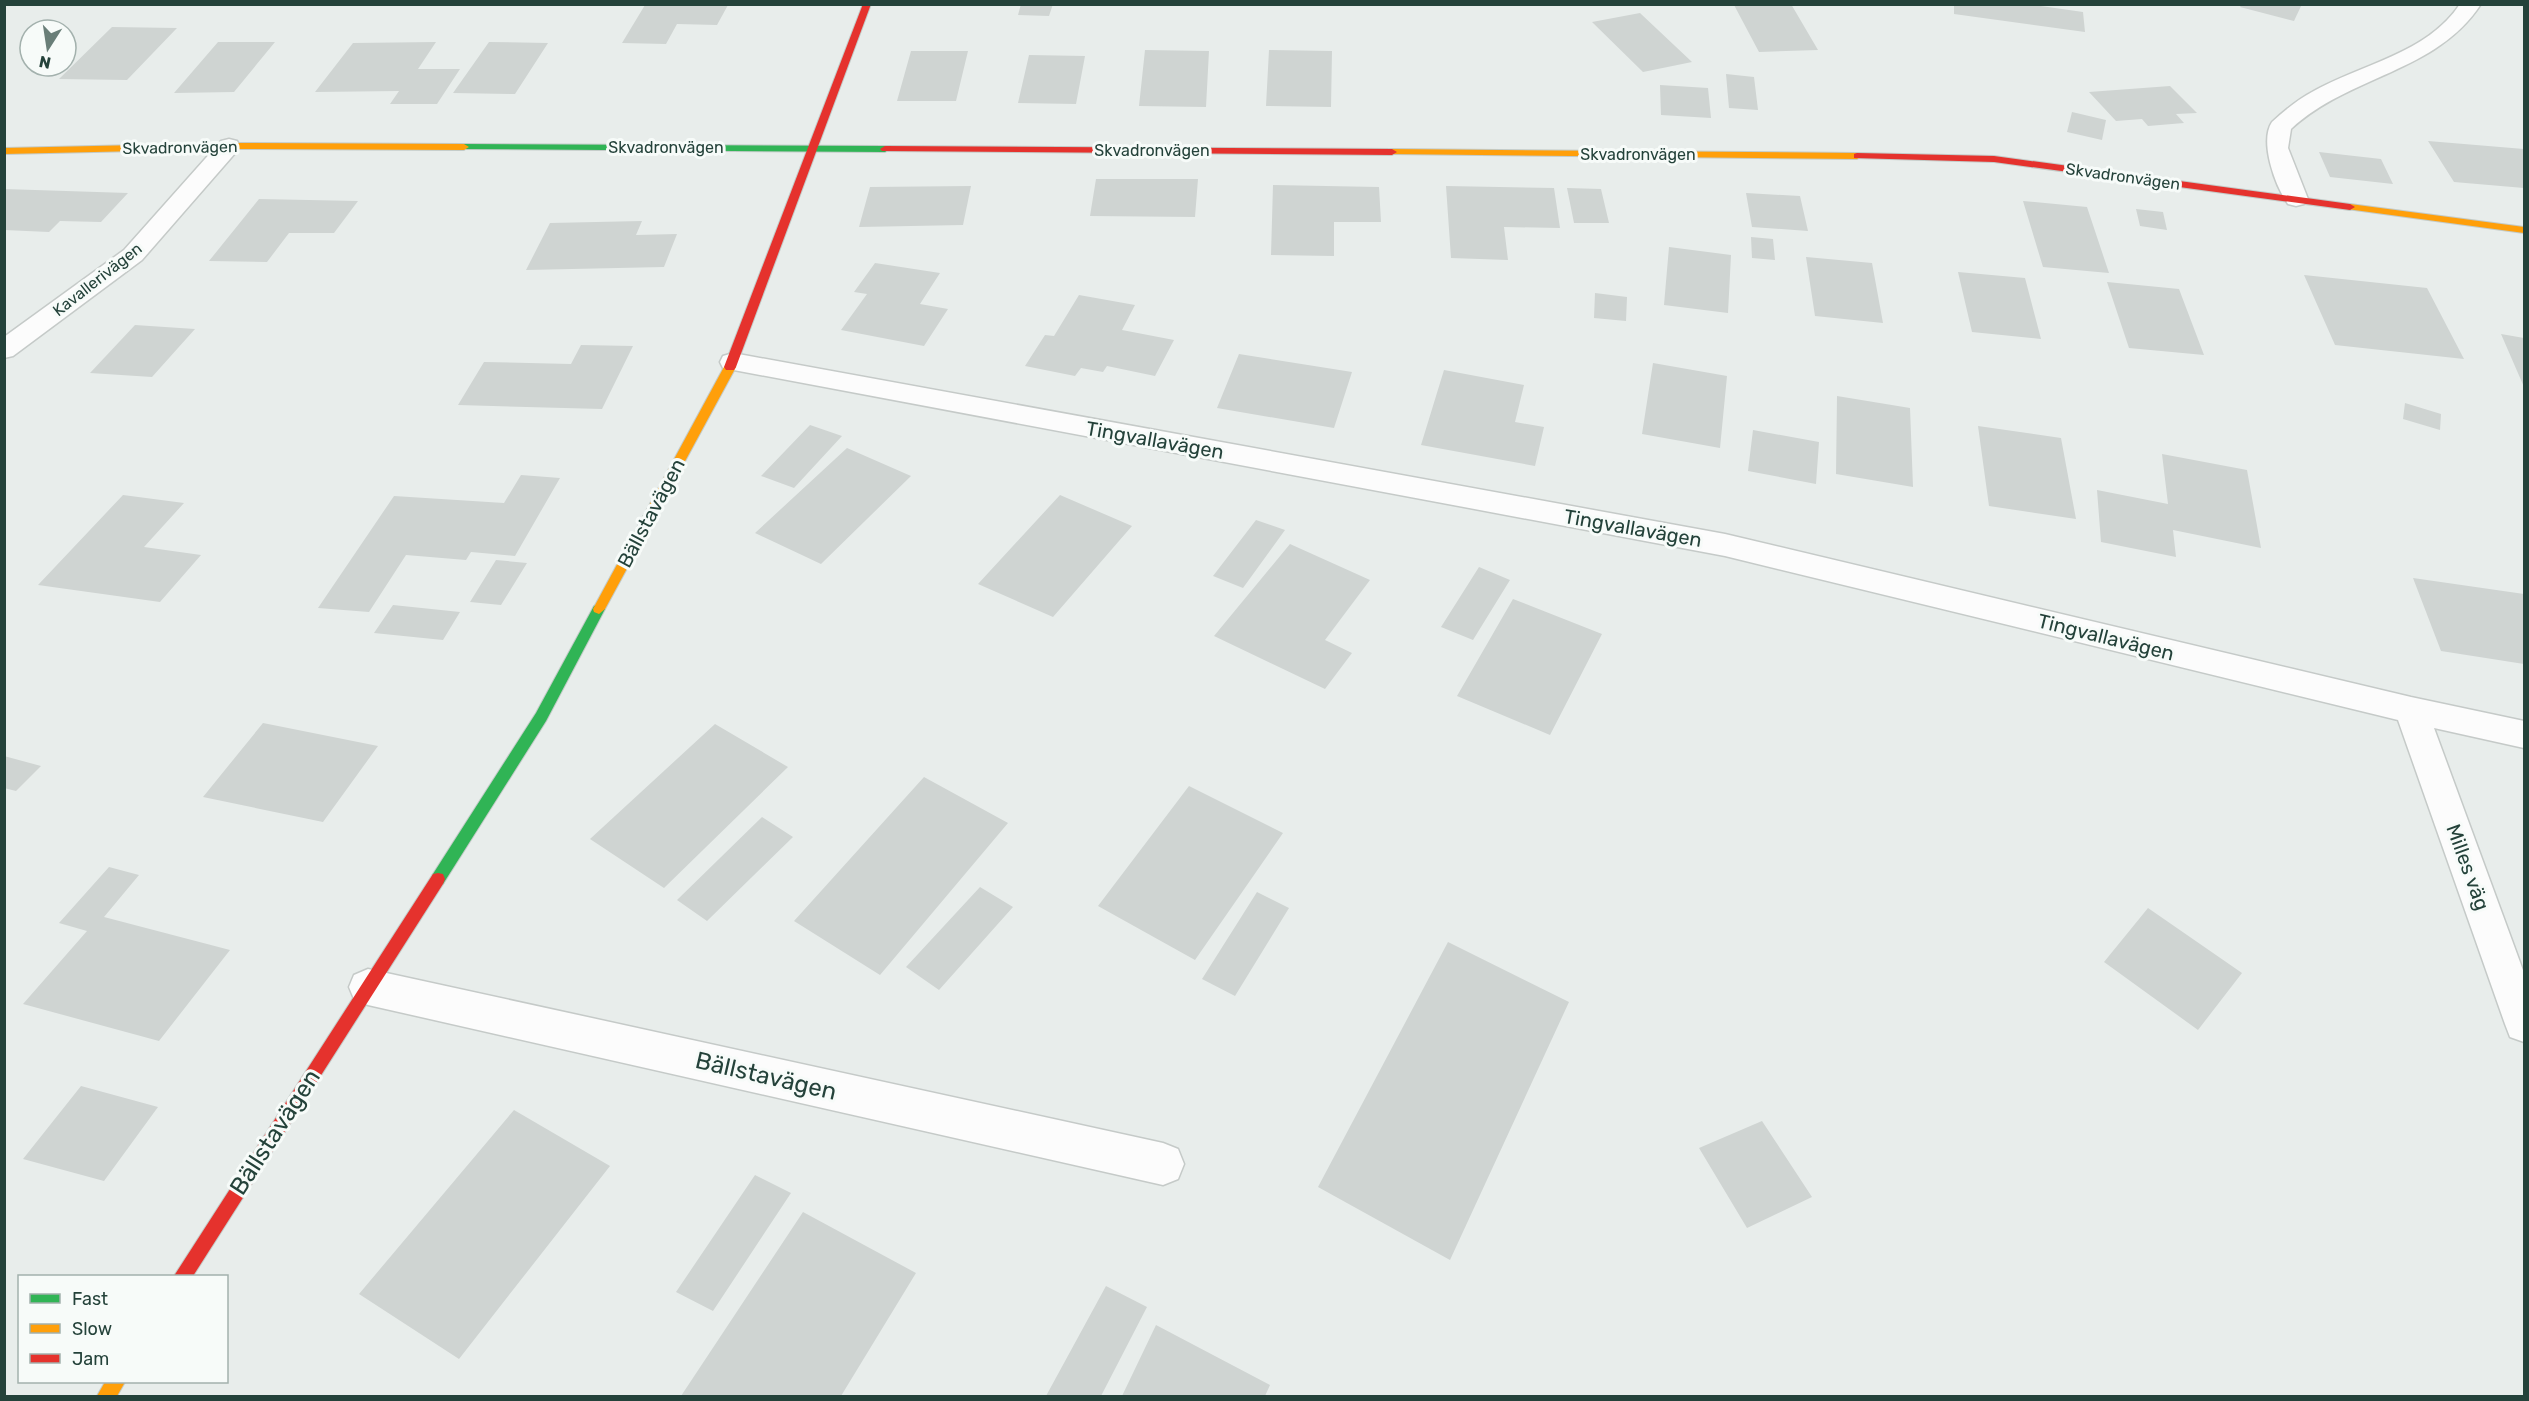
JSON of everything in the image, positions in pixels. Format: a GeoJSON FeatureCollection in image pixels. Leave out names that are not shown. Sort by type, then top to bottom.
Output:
{"type":"FeatureCollection","features":[{"type":"Feature","properties":{"kind":"street","name":"Bällstavägen"},"geometry":{"type":"LineString","coordinates":[[184,1275],[541,717],[733,362],[867,4]]}},
{"type":"Feature","properties":{"kind":"street"},"geometry":{"type":"LineString","coordinates":[[2296,199],[2277,148],[2280,127],[2302,107],[2327,92],[2435,42],[2465,18],[2471,4]]}},
{"type":"Feature","properties":{"kind":"street","name":"Skvadronvägen"},"geometry":{"type":"LineString","coordinates":[[4,151],[229,146],[812,148],[1994,159],[2524,230]]}},
{"type":"Feature","properties":{"kind":"street","name":"Kavallerivägen"},"geometry":{"type":"LineString","coordinates":[[4,350],[133,255],[229,146]]}},
{"type":"Feature","properties":{"kind":"street","name":"Tingvallavägen"},"geometry":{"type":"LineString","coordinates":[[733,362],[1725,545],[2411,710],[2524,734]]}},
{"type":"Feature","properties":{"kind":"street","name":"Milles väg"},"geometry":{"type":"LineString","coordinates":[[2411,710],[2524,1024]]}},
{"type":"Feature","properties":{"kind":"street","name":"Bällstavägen"},"geometry":{"type":"LineString","coordinates":[[368,987],[1163,1164]]}},
{"type":"Feature","properties":{"kind":"street"},"geometry":{"type":"LineString","coordinates":[[106,1396],[115,1383]]}},
{"type":"Feature","properties":{"kind":"building"},"geometry":{"type":"Polygon","coordinates":[[[1021,4],[1053,4],[1049,16],[1018,15],[1021,4]]]}},
{"type":"Feature","properties":{"kind":"building"},"geometry":{"type":"Polygon","coordinates":[[[1791,4],[1818,50],[1759,52],[1734,5],[1791,4]]]}},
{"type":"Feature","properties":{"kind":"building"},"geometry":{"type":"Polygon","coordinates":[[[1954,4],[2026,4],[2083,12],[2085,32],[1954,14],[1954,4]]]}},
{"type":"Feature","properties":{"kind":"building"},"geometry":{"type":"Polygon","coordinates":[[[2242,4],[2302,4],[2294,21],[2240,7],[2242,4]]]}},
{"type":"Feature","properties":{"kind":"building"},"geometry":{"type":"Polygon","coordinates":[[[645,5],[728,5],[717,25],[677,24],[666,44],[622,43],[645,5]]]}},
{"type":"Feature","properties":{"kind":"building"},"geometry":{"type":"Polygon","coordinates":[[[1640,13],[1692,62],[1643,72],[1592,22],[1640,13]]]}},
{"type":"Feature","properties":{"kind":"building"},"geometry":{"type":"Polygon","coordinates":[[[112,27],[177,28],[127,80],[59,79],[78,78],[78,60],[112,27]]]}},
{"type":"Feature","properties":{"kind":"building"},"geometry":{"type":"Polygon","coordinates":[[[218,42],[275,42],[234,92],[174,93],[218,42]]]}},
{"type":"Feature","properties":{"kind":"building"},"geometry":{"type":"Polygon","coordinates":[[[436,42],[418,69],[460,69],[437,104],[390,104],[399,91],[315,92],[353,43],[436,42]]]}},
{"type":"Feature","properties":{"kind":"building"},"geometry":{"type":"Polygon","coordinates":[[[489,42],[548,43],[515,94],[453,93],[489,42]]]}},
{"type":"Feature","properties":{"kind":"building"},"geometry":{"type":"Polygon","coordinates":[[[1145,50],[1209,51],[1206,107],[1139,106],[1145,50]]]}},
{"type":"Feature","properties":{"kind":"building"},"geometry":{"type":"Polygon","coordinates":[[[1269,50],[1332,51],[1331,107],[1266,106],[1269,50]]]}},
{"type":"Feature","properties":{"kind":"building"},"geometry":{"type":"Polygon","coordinates":[[[911,51],[968,51],[956,101],[897,101],[911,51]]]}},
{"type":"Feature","properties":{"kind":"building"},"geometry":{"type":"Polygon","coordinates":[[[1029,55],[1085,56],[1076,104],[1018,103],[1029,55]]]}},
{"type":"Feature","properties":{"kind":"building"},"geometry":{"type":"Polygon","coordinates":[[[1726,74],[1754,77],[1758,110],[1729,108],[1726,74]]]}},
{"type":"Feature","properties":{"kind":"building"},"geometry":{"type":"Polygon","coordinates":[[[1660,85],[1708,88],[1711,118],[1661,115],[1660,85]]]}},
{"type":"Feature","properties":{"kind":"building"},"geometry":{"type":"Polygon","coordinates":[[[2170,86],[2197,113],[2176,114],[2184,123],[2148,126],[2142,119],[2116,121],[2089,92],[2170,86]]]}},
{"type":"Feature","properties":{"kind":"building"},"geometry":{"type":"Polygon","coordinates":[[[2072,112],[2106,120],[2102,140],[2067,132],[2072,112]]]}},
{"type":"Feature","properties":{"kind":"building"},"geometry":{"type":"Polygon","coordinates":[[[2428,141],[2524,149],[2524,188],[2454,182],[2428,141]]]}},
{"type":"Feature","properties":{"kind":"building"},"geometry":{"type":"Polygon","coordinates":[[[2319,152],[2381,159],[2393,184],[2330,177],[2319,152]]]}},
{"type":"Feature","properties":{"kind":"building"},"geometry":{"type":"Polygon","coordinates":[[[1096,179],[1198,179],[1195,217],[1090,216],[1096,179]]]}},
{"type":"Feature","properties":{"kind":"building"},"geometry":{"type":"Polygon","coordinates":[[[1273,185],[1379,187],[1381,222],[1334,222],[1334,256],[1271,255],[1273,185]]]}},
{"type":"Feature","properties":{"kind":"building"},"geometry":{"type":"Polygon","coordinates":[[[971,186],[963,225],[859,227],[870,187],[971,186]]]}},
{"type":"Feature","properties":{"kind":"building"},"geometry":{"type":"Polygon","coordinates":[[[1446,186],[1554,188],[1560,228],[1504,227],[1508,260],[1451,258],[1446,186]]]}},
{"type":"Feature","properties":{"kind":"building"},"geometry":{"type":"Polygon","coordinates":[[[1567,188],[1601,189],[1609,223],[1574,223],[1567,188]]]}},
{"type":"Feature","properties":{"kind":"building"},"geometry":{"type":"Polygon","coordinates":[[[4,189],[128,193],[101,222],[60,221],[49,232],[4,230],[4,189]]]}},
{"type":"Feature","properties":{"kind":"building"},"geometry":{"type":"Polygon","coordinates":[[[1746,193],[1800,196],[1808,231],[1752,227],[1746,193]]]}},
{"type":"Feature","properties":{"kind":"building"},"geometry":{"type":"Polygon","coordinates":[[[259,199],[358,201],[334,233],[289,233],[267,262],[209,261],[259,199]]]}},
{"type":"Feature","properties":{"kind":"building"},"geometry":{"type":"Polygon","coordinates":[[[2023,201],[2087,207],[2109,273],[2043,267],[2023,201]]]}},
{"type":"Feature","properties":{"kind":"building"},"geometry":{"type":"Polygon","coordinates":[[[2136,209],[2163,212],[2167,230],[2140,226],[2136,209]]]}},
{"type":"Feature","properties":{"kind":"building"},"geometry":{"type":"Polygon","coordinates":[[[642,221],[636,235],[677,234],[664,267],[526,270],[550,223],[642,221]]]}},
{"type":"Feature","properties":{"kind":"building"},"geometry":{"type":"Polygon","coordinates":[[[1751,237],[1773,239],[1775,260],[1752,258],[1751,237]]]}},
{"type":"Feature","properties":{"kind":"building"},"geometry":{"type":"Polygon","coordinates":[[[1669,247],[1731,255],[1728,313],[1664,305],[1669,247]]]}},
{"type":"Feature","properties":{"kind":"building"},"geometry":{"type":"Polygon","coordinates":[[[1806,257],[1872,263],[1883,323],[1815,316],[1806,257]]]}},
{"type":"Feature","properties":{"kind":"building"},"geometry":{"type":"Polygon","coordinates":[[[875,263],[940,273],[920,304],[948,309],[924,346],[841,330],[867,294],[854,292],[875,263]]]}},
{"type":"Feature","properties":{"kind":"building"},"geometry":{"type":"Polygon","coordinates":[[[1958,272],[2025,278],[2041,339],[1972,332],[1958,272]]]}},
{"type":"Feature","properties":{"kind":"building"},"geometry":{"type":"Polygon","coordinates":[[[2304,275],[2427,288],[2464,359],[2335,345],[2304,275]]]}},
{"type":"Feature","properties":{"kind":"building"},"geometry":{"type":"Polygon","coordinates":[[[2107,282],[2179,289],[2204,355],[2129,348],[2107,282]]]}},
{"type":"Feature","properties":{"kind":"building"},"geometry":{"type":"Polygon","coordinates":[[[1595,293],[1627,297],[1626,321],[1594,318],[1595,293]]]}},
{"type":"Feature","properties":{"kind":"building"},"geometry":{"type":"Polygon","coordinates":[[[1079,295],[1135,305],[1122,330],[1174,340],[1155,376],[1107,366],[1103,372],[1081,368],[1075,376],[1025,366],[1045,335],[1054,336],[1079,295]]]}},
{"type":"Feature","properties":{"kind":"building"},"geometry":{"type":"Polygon","coordinates":[[[135,325],[195,329],[152,377],[90,373],[135,325]]]}},
{"type":"Feature","properties":{"kind":"building"},"geometry":{"type":"Polygon","coordinates":[[[2501,334],[2524,338],[2524,387],[2501,334]]]}},
{"type":"Feature","properties":{"kind":"building"},"geometry":{"type":"Polygon","coordinates":[[[581,345],[633,346],[602,409],[458,405],[484,362],[571,364],[581,345]]]}},
{"type":"Feature","properties":{"kind":"building"},"geometry":{"type":"Polygon","coordinates":[[[1239,354],[1352,372],[1334,428],[1217,408],[1239,354]]]}},
{"type":"Feature","properties":{"kind":"building"},"geometry":{"type":"Polygon","coordinates":[[[1653,363],[1727,376],[1720,448],[1642,434],[1653,363]]]}},
{"type":"Feature","properties":{"kind":"building"},"geometry":{"type":"Polygon","coordinates":[[[1444,370],[1524,385],[1515,422],[1544,427],[1535,466],[1421,445],[1444,370]]]}},
{"type":"Feature","properties":{"kind":"building"},"geometry":{"type":"Polygon","coordinates":[[[1837,396],[1910,408],[1913,487],[1836,474],[1837,396]]]}},
{"type":"Feature","properties":{"kind":"building"},"geometry":{"type":"Polygon","coordinates":[[[2405,403],[2441,414],[2440,430],[2403,419],[2405,403]]]}},
{"type":"Feature","properties":{"kind":"building"},"geometry":{"type":"Polygon","coordinates":[[[810,425],[842,436],[794,488],[761,476],[810,425]]]}},
{"type":"Feature","properties":{"kind":"building"},"geometry":{"type":"Polygon","coordinates":[[[1978,426],[2061,438],[2076,519],[1989,506],[1978,426]]]}},
{"type":"Feature","properties":{"kind":"building"},"geometry":{"type":"Polygon","coordinates":[[[1753,430],[1819,442],[1816,484],[1748,471],[1753,430]]]}},
{"type":"Feature","properties":{"kind":"building"},"geometry":{"type":"Polygon","coordinates":[[[847,448],[911,476],[821,564],[755,533],[847,448]]]}},
{"type":"Feature","properties":{"kind":"building"},"geometry":{"type":"Polygon","coordinates":[[[2162,454],[2247,470],[2261,548],[2173,530],[2176,557],[2101,542],[2097,490],[2168,504],[2162,454]]]}},
{"type":"Feature","properties":{"kind":"building"},"geometry":{"type":"Polygon","coordinates":[[[521,475],[560,478],[515,556],[471,552],[466,560],[406,555],[369,612],[318,608],[394,496],[504,503],[521,475]]]}},
{"type":"Feature","properties":{"kind":"building"},"geometry":{"type":"Polygon","coordinates":[[[123,495],[184,503],[144,547],[201,555],[160,602],[38,585],[123,495]]]}},
{"type":"Feature","properties":{"kind":"building"},"geometry":{"type":"Polygon","coordinates":[[[1060,495],[1132,526],[1053,617],[978,584],[1060,495]]]}},
{"type":"Feature","properties":{"kind":"building"},"geometry":{"type":"Polygon","coordinates":[[[1256,520],[1285,530],[1243,588],[1213,576],[1256,520]]]}},
{"type":"Feature","properties":{"kind":"building"},"geometry":{"type":"Polygon","coordinates":[[[1290,544],[1370,580],[1325,640],[1352,653],[1325,689],[1214,636],[1290,544]]]}},
{"type":"Feature","properties":{"kind":"building"},"geometry":{"type":"Polygon","coordinates":[[[496,560],[527,563],[501,605],[470,602],[496,560]]]}},
{"type":"Feature","properties":{"kind":"building"},"geometry":{"type":"Polygon","coordinates":[[[1479,567],[1510,580],[1473,640],[1441,627],[1479,567]]]}},
{"type":"Feature","properties":{"kind":"building"},"geometry":{"type":"Polygon","coordinates":[[[2413,578],[2524,594],[2524,664],[2441,651],[2413,578]]]}},
{"type":"Feature","properties":{"kind":"building"},"geometry":{"type":"Polygon","coordinates":[[[1513,599],[1602,634],[1550,735],[1457,696],[1513,599]]]}},
{"type":"Feature","properties":{"kind":"building"},"geometry":{"type":"Polygon","coordinates":[[[393,605],[460,612],[443,640],[374,633],[393,605]]]}},
{"type":"Feature","properties":{"kind":"building"},"geometry":{"type":"Polygon","coordinates":[[[263,723],[378,746],[323,822],[203,797],[263,723]]]}},
{"type":"Feature","properties":{"kind":"building"},"geometry":{"type":"Polygon","coordinates":[[[715,724],[788,767],[664,888],[590,839],[715,724]]]}},
{"type":"Feature","properties":{"kind":"building"},"geometry":{"type":"Polygon","coordinates":[[[4,756],[41,766],[16,791],[4,788],[4,756]]]}},
{"type":"Feature","properties":{"kind":"building"},"geometry":{"type":"Polygon","coordinates":[[[924,777],[1008,823],[880,975],[794,921],[924,777]]]}},
{"type":"Feature","properties":{"kind":"building"},"geometry":{"type":"Polygon","coordinates":[[[1189,786],[1283,833],[1195,960],[1098,906],[1189,786]]]}},
{"type":"Feature","properties":{"kind":"building"},"geometry":{"type":"Polygon","coordinates":[[[762,817],[793,837],[707,921],[677,900],[762,817]]]}},
{"type":"Feature","properties":{"kind":"building"},"geometry":{"type":"Polygon","coordinates":[[[109,867],[139,875],[104,917],[230,950],[159,1041],[23,1004],[87,931],[59,923],[109,867]]]}},
{"type":"Feature","properties":{"kind":"building"},"geometry":{"type":"Polygon","coordinates":[[[980,887],[1013,907],[939,990],[906,967],[980,887]]]}},
{"type":"Feature","properties":{"kind":"building"},"geometry":{"type":"Polygon","coordinates":[[[1257,892],[1289,908],[1235,996],[1202,979],[1257,892]]]}},
{"type":"Feature","properties":{"kind":"building"},"geometry":{"type":"Polygon","coordinates":[[[2148,908],[2242,973],[2198,1030],[2104,962],[2148,908]]]}},
{"type":"Feature","properties":{"kind":"building"},"geometry":{"type":"Polygon","coordinates":[[[1448,942],[1569,1002],[1450,1260],[1318,1187],[1448,942]]]}},
{"type":"Feature","properties":{"kind":"building"},"geometry":{"type":"Polygon","coordinates":[[[81,1086],[158,1107],[104,1181],[23,1159],[81,1086]]]}},
{"type":"Feature","properties":{"kind":"building"},"geometry":{"type":"Polygon","coordinates":[[[514,1110],[610,1166],[459,1359],[359,1294],[514,1110]]]}},
{"type":"Feature","properties":{"kind":"building"},"geometry":{"type":"Polygon","coordinates":[[[1762,1121],[1812,1197],[1747,1228],[1699,1148],[1762,1121]]]}},
{"type":"Feature","properties":{"kind":"building"},"geometry":{"type":"Polygon","coordinates":[[[755,1175],[791,1193],[713,1311],[676,1292],[755,1175]]]}},
{"type":"Feature","properties":{"kind":"building"},"geometry":{"type":"Polygon","coordinates":[[[803,1212],[916,1273],[841,1396],[681,1396],[803,1212]]]}},
{"type":"Feature","properties":{"kind":"building"},"geometry":{"type":"Polygon","coordinates":[[[1106,1286],[1147,1307],[1101,1396],[1046,1396],[1106,1286]]]}},
{"type":"Feature","properties":{"kind":"building"},"geometry":{"type":"Polygon","coordinates":[[[1156,1325],[1270,1385],[1265,1396],[1122,1396],[1156,1325]]]}},
{"type":"Feature","properties":{"kind":"traffic: fast"},"geometry":{"type":"LineString","coordinates":[[464,147],[885,149]]}},
{"type":"Feature","properties":{"kind":"traffic: fast"},"geometry":{"type":"LineString","coordinates":[[438,879],[541,717],[599,609]]}},
{"type":"Feature","properties":{"kind":"traffic: slow"},"geometry":{"type":"LineString","coordinates":[[4,151],[229,146],[464,147]]}},
{"type":"Feature","properties":{"kind":"traffic: slow"},"geometry":{"type":"LineString","coordinates":[[1392,152],[1857,156]]}},
{"type":"Feature","properties":{"kind":"traffic: slow"},"geometry":{"type":"LineString","coordinates":[[2350,207],[2524,230]]}},
{"type":"Feature","properties":{"kind":"traffic: slow"},"geometry":{"type":"LineString","coordinates":[[599,609],[730,367]]}},
{"type":"Feature","properties":{"kind":"traffic: slow"},"geometry":{"type":"LineString","coordinates":[[106,1396],[115,1383]]}},
{"type":"Feature","properties":{"kind":"traffic: jam"},"geometry":{"type":"LineString","coordinates":[[730,367],[867,4]]}},
{"type":"Feature","properties":{"kind":"traffic: jam"},"geometry":{"type":"LineString","coordinates":[[885,149],[1392,152]]}},
{"type":"Feature","properties":{"kind":"traffic: jam"},"geometry":{"type":"LineString","coordinates":[[1857,156],[1994,159],[2350,207]]}},
{"type":"Feature","properties":{"kind":"traffic: jam"},"geometry":{"type":"LineString","coordinates":[[184,1275],[438,879]]}}]}
